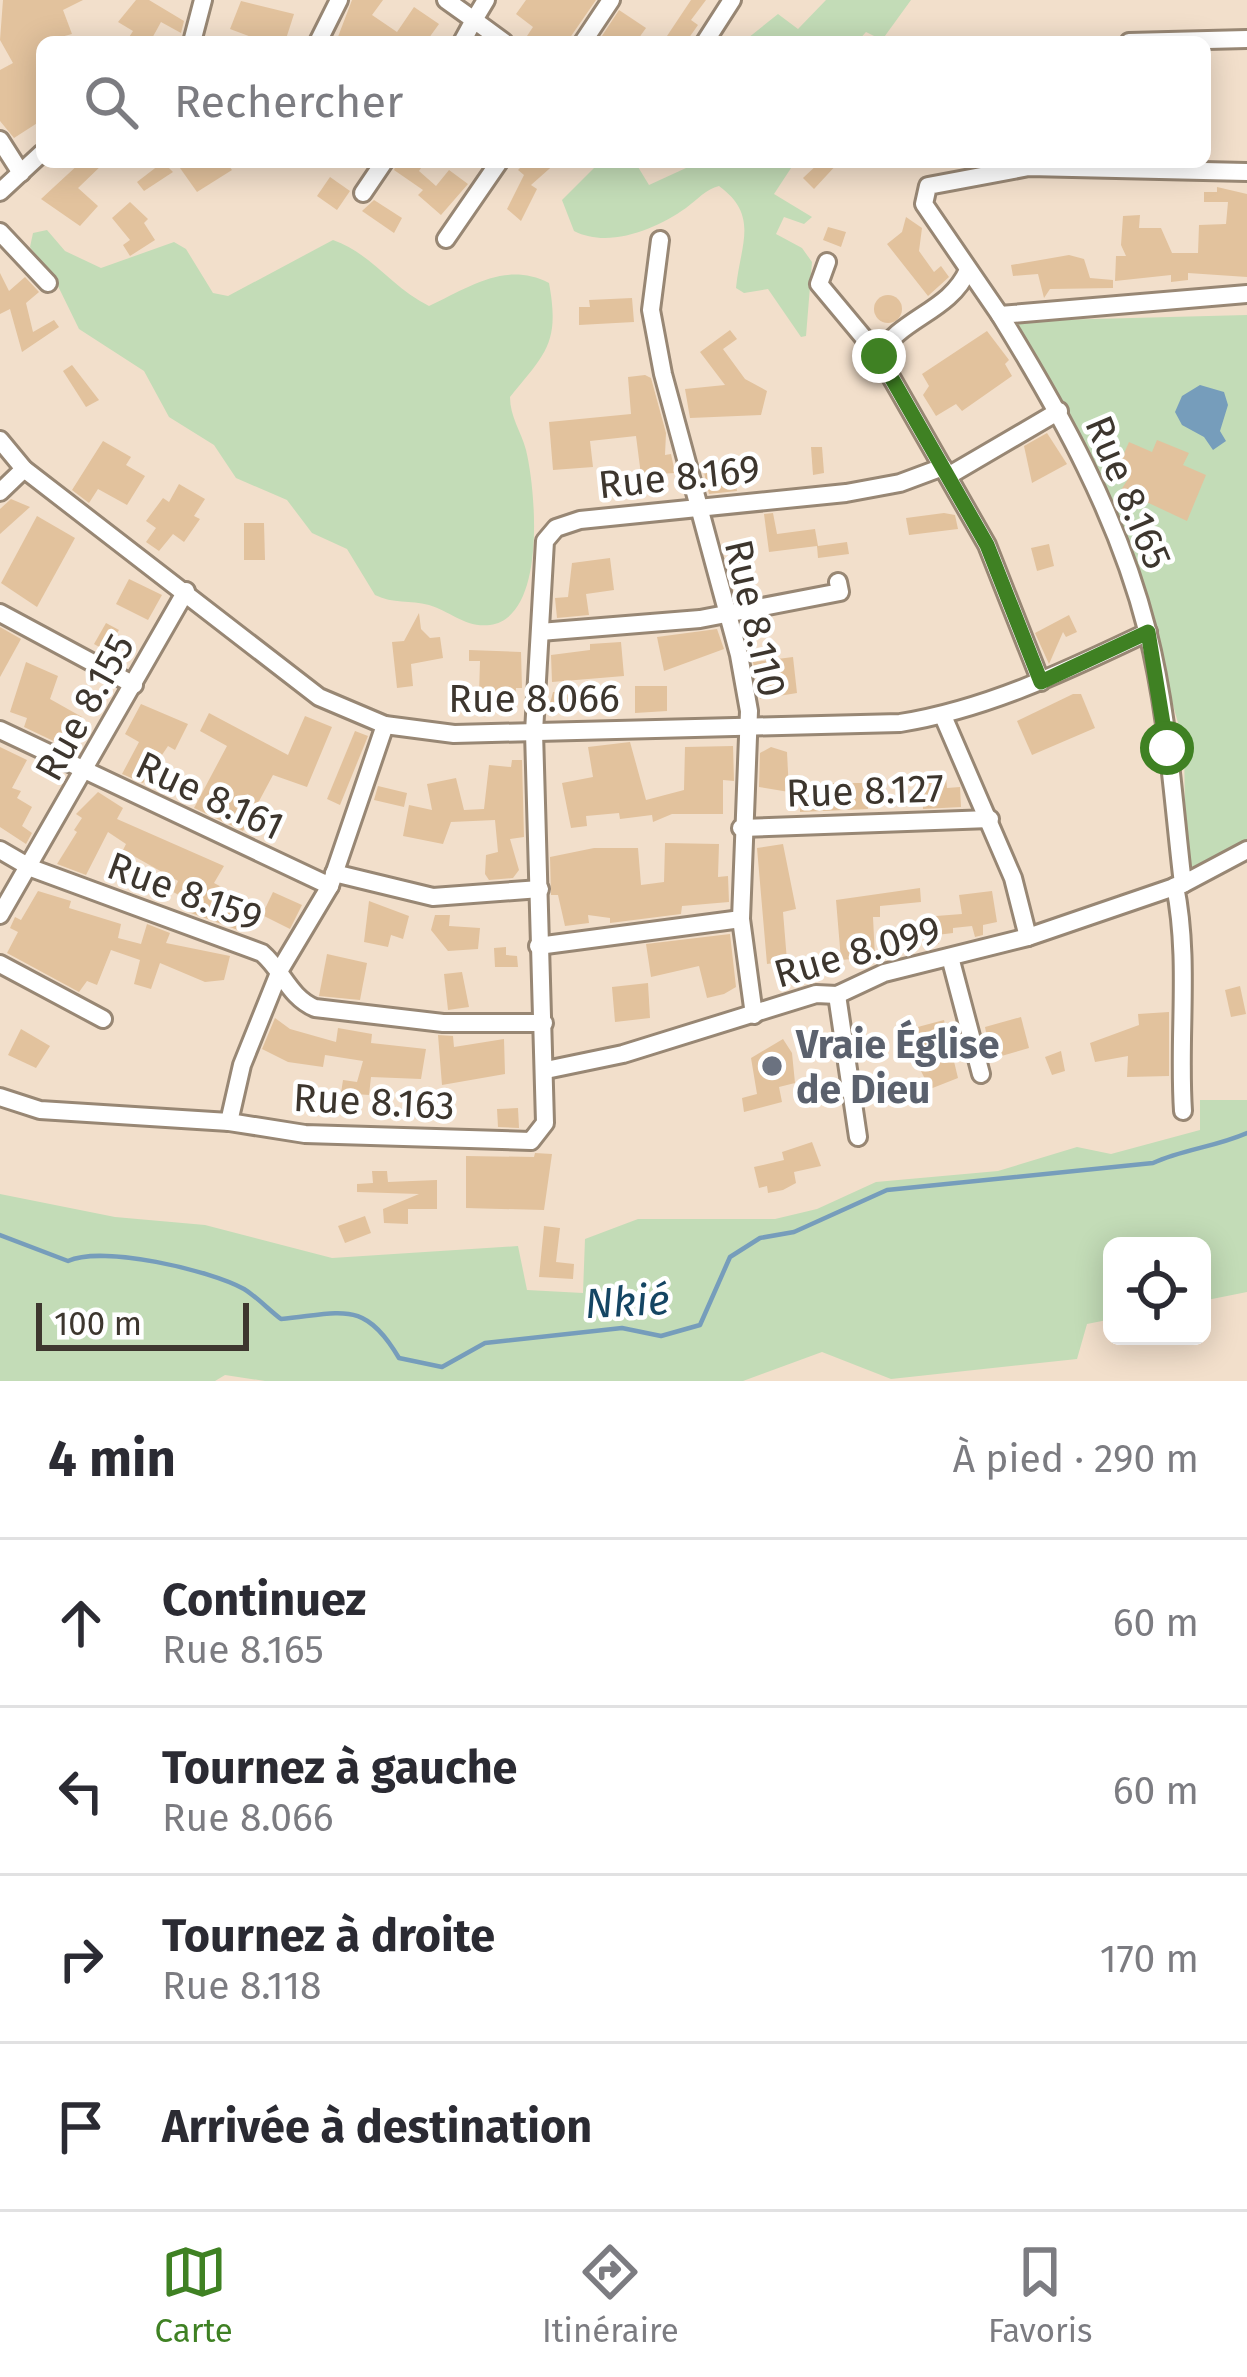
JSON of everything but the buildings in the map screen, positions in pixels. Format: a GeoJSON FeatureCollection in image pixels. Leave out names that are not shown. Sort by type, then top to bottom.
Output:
{"type":"FeatureCollection","features":[{"type":"Feature","properties":{"kind":"street"},"geometry":{"type":"LineString","coordinates":[[193,36],[203,0]]}},
{"type":"Feature","properties":{"kind":"street"},"geometry":{"type":"LineString","coordinates":[[321,36],[339,0]]}},
{"type":"Feature","properties":{"kind":"street"},"geometry":{"type":"LineString","coordinates":[[446,0],[496,36]]}},
{"type":"Feature","properties":{"kind":"street"},"geometry":{"type":"LineString","coordinates":[[465,36],[486,0]]}},
{"type":"Feature","properties":{"kind":"street"},"geometry":{"type":"LineString","coordinates":[[587,36],[610,0]]}},
{"type":"Feature","properties":{"kind":"street"},"geometry":{"type":"LineString","coordinates":[[708,36],[732,0]]}},
{"type":"Feature","properties":{"kind":"street"},"geometry":{"type":"LineString","coordinates":[[1211,40],[1247,39]]}},
{"type":"Feature","properties":{"kind":"street"},"geometry":{"type":"LineString","coordinates":[[0,140],[21,173]]}},
{"type":"Feature","properties":{"kind":"street"},"geometry":{"type":"LineString","coordinates":[[0,193],[36,159]]}},
{"type":"Feature","properties":{"kind":"street"},"geometry":{"type":"LineString","coordinates":[[363,193],[381,168]]}},
{"type":"Feature","properties":{"kind":"street"},"geometry":{"type":"LineString","coordinates":[[446,239],[496,168]]}},
{"type":"Feature","properties":{"kind":"street","name":"Rue 8.165"},"geometry":{"type":"LineString","coordinates":[[1015,168],[928,186],[922,193],[1059,411],[1109,519],[1148,632],[1184,927],[1179,1054],[1183,1111]]}},
{"type":"Feature","properties":{"kind":"street"},"geometry":{"type":"LineString","coordinates":[[1122,168],[1247,172]]}},
{"type":"Feature","properties":{"kind":"street"},"geometry":{"type":"LineString","coordinates":[[0,232],[48,283]]}},
{"type":"Feature","properties":{"kind":"street","name":"Rue 8.110"},"geometry":{"type":"LineString","coordinates":[[660,240],[651,310],[694,505],[748,711],[741,919],[754,1015]]}},
{"type":"Feature","properties":{"kind":"street"},"geometry":{"type":"LineString","coordinates":[[826,262],[819,284],[826,298],[879,356],[946,471],[987,545],[1041,682]]}},
{"type":"Feature","properties":{"kind":"street"},"geometry":{"type":"LineString","coordinates":[[879,356],[885,344],[946,302],[968,270]]}},
{"type":"Feature","properties":{"kind":"street"},"geometry":{"type":"LineString","coordinates":[[1000,315],[1247,295]]}},
{"type":"Feature","properties":{"kind":"street","name":"Rue 8.169"},"geometry":{"type":"LineString","coordinates":[[534,732],[545,541],[556,528],[580,520],[694,505],[846,493],[900,483],[946,471],[1059,411]]}},
{"type":"Feature","properties":{"kind":"street","name":"Rue 8.066"},"geometry":{"type":"LineString","coordinates":[[0,440],[24,469],[320,698],[386,724],[454,734],[745,730],[944,716],[1041,682],[1148,632]]}},
{"type":"Feature","properties":{"kind":"street"},"geometry":{"type":"LineString","coordinates":[[0,492],[24,469]]}},
{"type":"Feature","properties":{"kind":"street"},"geometry":{"type":"LineString","coordinates":[[541,632],[822,599],[840,592],[838,582]]}},
{"type":"Feature","properties":{"kind":"street","name":"Rue 8.155"},"geometry":{"type":"LineString","coordinates":[[0,915],[186,591]]}},
{"type":"Feature","properties":{"kind":"street"},"geometry":{"type":"LineString","coordinates":[[0,614],[134,685]]}},
{"type":"Feature","properties":{"kind":"street"},"geometry":{"type":"LineString","coordinates":[[944,716],[990,818],[1028,937]]}},
{"type":"Feature","properties":{"kind":"street","name":"Rue 8.163"},"geometry":{"type":"LineString","coordinates":[[386,724],[332,880],[280,968],[242,1065],[229,1122],[304,1134],[531,1141],[545,1124],[534,732]]}},
{"type":"Feature","properties":{"kind":"street","name":"Rue 8.161"},"geometry":{"type":"LineString","coordinates":[[0,730],[85,774],[332,880],[433,897],[540,889]]}},
{"type":"Feature","properties":{"kind":"street","name":"Rue 8.127"},"geometry":{"type":"LineString","coordinates":[[741,828],[990,818]]}},
{"type":"Feature","properties":{"kind":"street","name":"Rue 8.159"},"geometry":{"type":"LineString","coordinates":[[0,850],[31,868],[262,953],[280,968],[297,1000],[315,1008],[443,1023],[544,1024]]}},
{"type":"Feature","properties":{"kind":"street"},"geometry":{"type":"LineString","coordinates":[[1179,885],[1247,850]]}},
{"type":"Feature","properties":{"kind":"street","name":"Rue 8.099"},"geometry":{"type":"LineString","coordinates":[[546,1070],[623,1054],[816,994],[837,995],[884,973],[1028,937],[1179,885]]}},
{"type":"Feature","properties":{"kind":"street"},"geometry":{"type":"LineString","coordinates":[[538,946],[741,919]]}},
{"type":"Feature","properties":{"kind":"street"},"geometry":{"type":"LineString","coordinates":[[950,957],[982,1074]]}},
{"type":"Feature","properties":{"kind":"street"},"geometry":{"type":"LineString","coordinates":[[0,964],[103,1019]]}},
{"type":"Feature","properties":{"kind":"street"},"geometry":{"type":"LineString","coordinates":[[837,995],[858,1137]]}},
{"type":"Feature","properties":{"kind":"street"},"geometry":{"type":"LineString","coordinates":[[0,1097],[40,1110],[229,1122]]}},
{"type":"Feature","properties":{"kind":"green space"},"geometry":{"type":"Polygon","coordinates":[[[826,0],[911,0],[885,36],[866,32],[862,36],[750,36],[778,14],[798,29],[826,0]]]}},
{"type":"Feature","properties":{"kind":"green space"},"geometry":{"type":"Polygon","coordinates":[[[594,168],[639,168],[649,185],[686,168],[791,168],[774,194],[812,217],[804,224],[784,217],[776,234],[802,248],[812,262],[806,336],[801,337],[768,289],[744,293],[736,288],[743,220],[732,197],[719,186],[674,216],[617,237],[574,231],[562,200],[594,168]]]}},
{"type":"Feature","properties":{"kind":"green space"},"geometry":{"type":"Polygon","coordinates":[[[47,230],[65,251],[101,268],[174,242],[186,249],[213,293],[228,296],[333,240],[359,253],[429,306],[503,276],[549,283],[553,320],[547,346],[510,397],[526,450],[534,521],[529,577],[521,600],[508,617],[490,625],[473,624],[429,605],[375,595],[347,549],[312,533],[287,500],[236,478],[214,445],[169,417],[144,371],[79,329],[56,282],[30,247],[33,233],[47,230]]]}},
{"type":"Feature","properties":{"kind":"green space"},"geometry":{"type":"Polygon","coordinates":[[[1247,315],[1247,853],[1186,885],[1184,744],[1153,635],[1012,321],[1247,315]]]}},
{"type":"Feature","properties":{"kind":"green space"},"geometry":{"type":"Polygon","coordinates":[[[1200,1100],[1247,1100],[1247,1292],[1211,1299],[1211,1237],[1103,1237],[1103,1321],[1087,1324],[1077,1359],[891,1379],[822,1352],[743,1381],[265,1381],[225,1375],[215,1381],[0,1381],[0,1194],[115,1217],[205,1225],[332,1258],[518,1246],[527,1290],[583,1293],[585,1239],[638,1219],[775,1219],[817,1209],[876,1182],[998,1171],[1077,1147],[1111,1154],[1200,1130],[1200,1100]]]}},
{"type":"Feature","properties":{"kind":"water"},"geometry":{"type":"Polygon","coordinates":[[[1200,385],[1224,392],[1228,405],[1220,431],[1226,441],[1213,450],[1204,437],[1182,425],[1175,412],[1182,396],[1200,385]]]}},
{"type":"Feature","properties":{"kind":"waterway","name":"Nkié"},"geometry":{"type":"LineString","coordinates":[[0,1235],[68,1261],[130,1258],[207,1274],[244,1289],[281,1319],[350,1314],[375,1326],[399,1358],[442,1367],[485,1343],[622,1328],[661,1336],[700,1325],[730,1257],[760,1238],[794,1232],[887,1190],[1153,1163],[1247,1133]]}},
{"type":"Feature","properties":{"kind":"place","name":"Vraie Église de Dieu"},"geometry":{"type":"Point","coordinates":[772,1066]}},
{"type":"Feature","properties":{"kind":"route"},"geometry":{"type":"LineString","coordinates":[[879,356],[987,545],[1041,682],[1148,632],[1167,748]]}}]}
